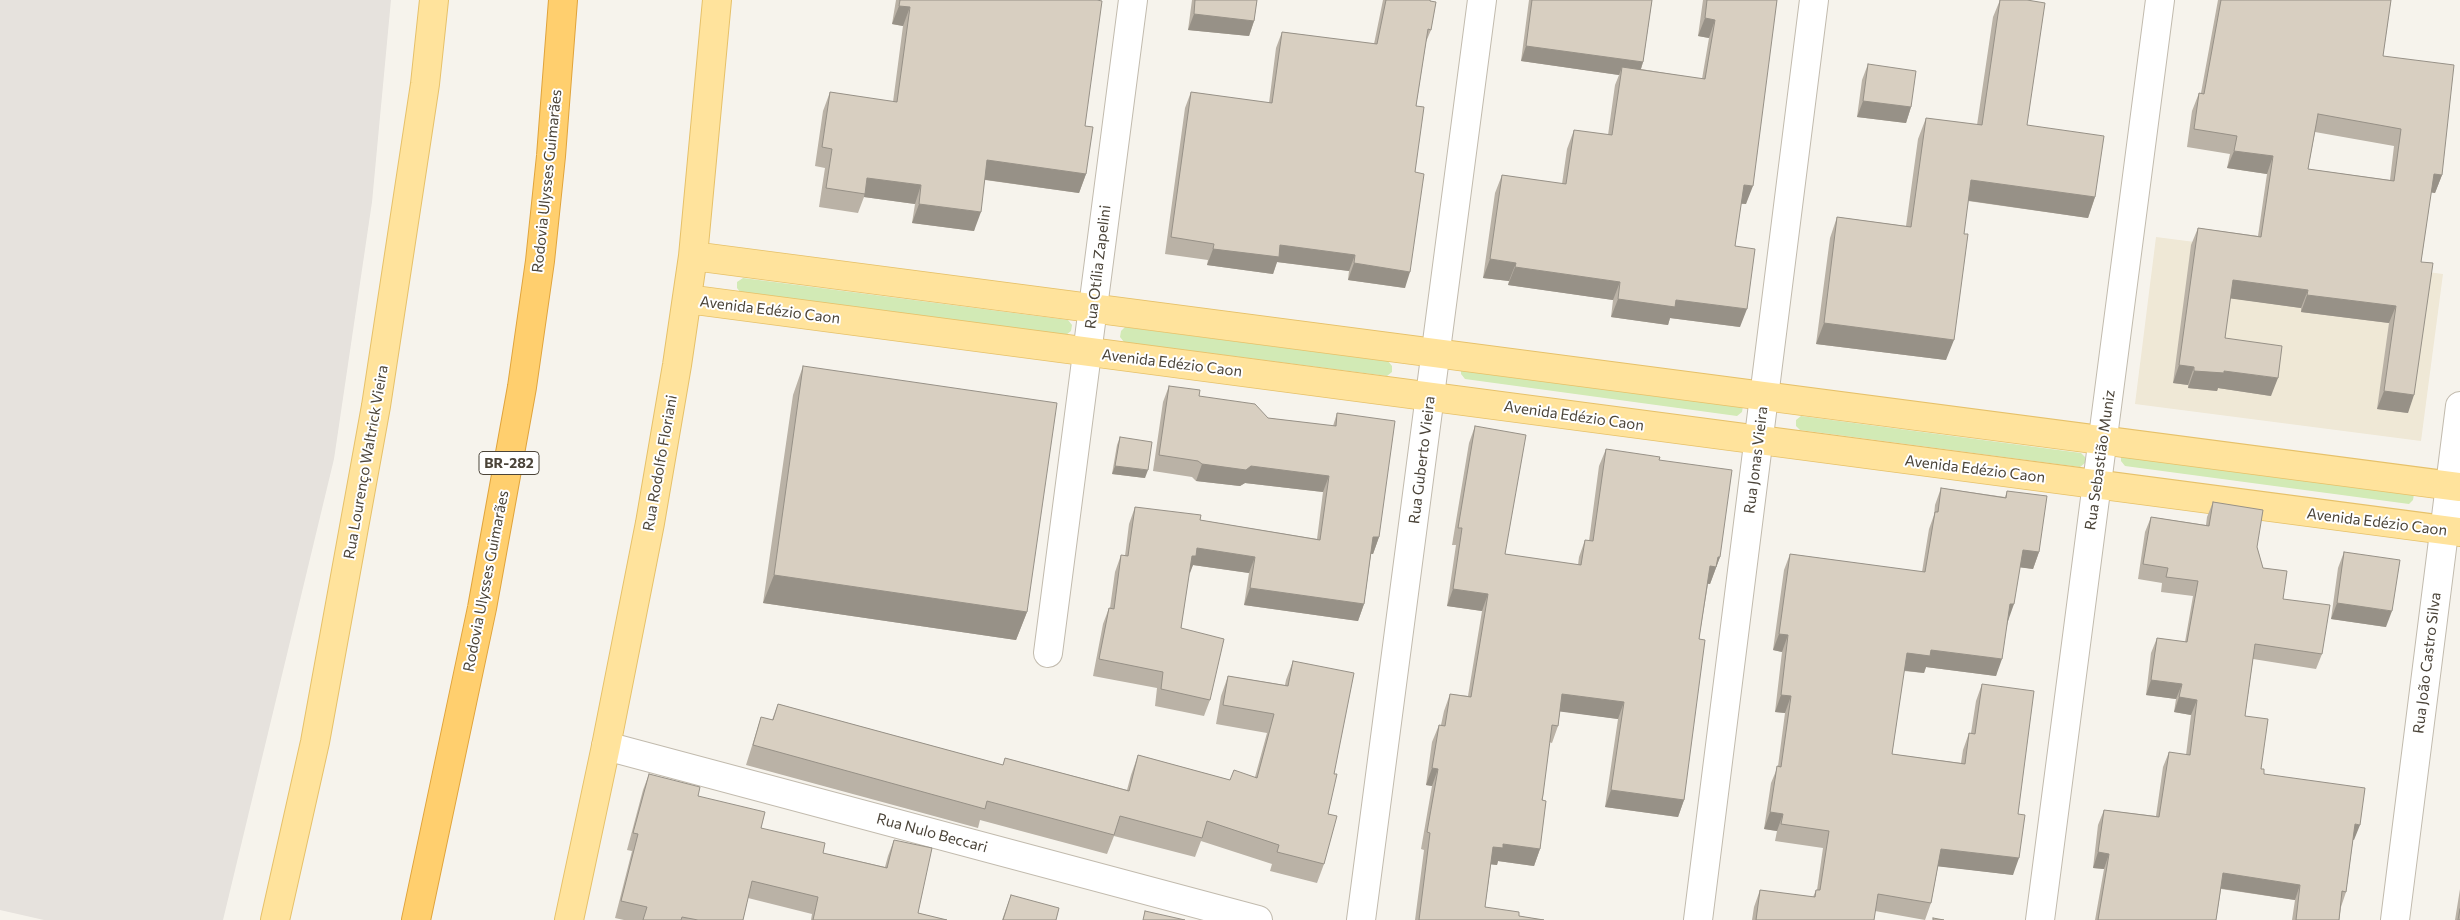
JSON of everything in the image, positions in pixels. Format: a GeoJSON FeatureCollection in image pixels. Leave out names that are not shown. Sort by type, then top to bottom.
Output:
{"type":"FeatureCollection","features":[{"type":"Feature","properties":{"kind":"highway","name":"Rodovia Ulysses Guimarães"},"geometry":{"type":"LineString","coordinates":[[416,920],[482,608],[522,387],[541,251],[563,0]]}},
{"type":"Feature","properties":{"kind":"main road","name":"Rua Lourenço Waltrick Vieira"},"geometry":{"type":"LineString","coordinates":[[275,920],[315,742],[376,406],[425,84],[434,0]]}},
{"type":"Feature","properties":{"kind":"main road","name":"Rua Rodolfo Floriani"},"geometry":{"type":"LineString","coordinates":[[569,920],[650,523],[687,299],[693,256],[717,0]]}},
{"type":"Feature","properties":{"kind":"main road"},"geometry":{"type":"LineString","coordinates":[[693,256],[2455,487]]}},
{"type":"Feature","properties":{"kind":"main road","name":"Avenida Edézio Caon"},"geometry":{"type":"LineString","coordinates":[[687,299],[2452,531]]}},
{"type":"Feature","properties":{"kind":"street","name":"Rua Otília Zapelini"},"geometry":{"type":"LineString","coordinates":[[1048,653],[1133,0]]}},
{"type":"Feature","properties":{"kind":"street","name":"Rua Guberto Vieira"},"geometry":{"type":"LineString","coordinates":[[1361,920],[1482,0]]}},
{"type":"Feature","properties":{"kind":"street","name":"Rua Jonas Vieira"},"geometry":{"type":"LineString","coordinates":[[1698,920],[1814,0]]}},
{"type":"Feature","properties":{"kind":"street","name":"Rua Sebastião Muniz"},"geometry":{"type":"LineString","coordinates":[[2040,920],[2160,0]]}},
{"type":"Feature","properties":{"kind":"street","name":"Rua João Castro Silva"},"geometry":{"type":"LineString","coordinates":[[2395,920],[2452,531],[2460,406]]}},
{"type":"Feature","properties":{"kind":"street","name":"Rua Nulo Beccari"},"geometry":{"type":"LineString","coordinates":[[606,746],[1258,920]]}},
{"type":"Feature","properties":{"kind":"shaded area"},"geometry":{"type":"Polygon","coordinates":[[[0,0],[391,0],[372,202],[334,459],[223,920],[44,920],[0,910],[0,0]]]}},
{"type":"Feature","properties":{"kind":"shaded area"},"geometry":{"type":"Polygon","coordinates":[[[2156,237],[2443,274],[2421,441],[2135,404],[2156,237]]]}},
{"type":"Feature","properties":{"kind":"green space"},"geometry":{"type":"Polygon","coordinates":[[[743,278],[1068,320],[1072,325],[1071,331],[1066,335],[741,293],[737,288],[737,282],[743,278]]]}},
{"type":"Feature","properties":{"kind":"green space"},"geometry":{"type":"Polygon","coordinates":[[[1125,327],[1388,361],[1392,366],[1392,372],[1387,376],[1124,342],[1120,337],[1121,331],[1125,327]]]}},
{"type":"Feature","properties":{"kind":"green space"},"geometry":{"type":"Polygon","coordinates":[[[1461,368],[1743,406],[1742,412],[1737,416],[1465,379],[1461,374],[1461,368]]]}},
{"type":"Feature","properties":{"kind":"green space"},"geometry":{"type":"Polygon","coordinates":[[[1801,416],[2081,453],[2085,457],[2085,463],[2080,467],[1800,430],[1796,426],[1796,420],[1801,416]]]}},
{"type":"Feature","properties":{"kind":"green space"},"geometry":{"type":"Polygon","coordinates":[[[2121,455],[2414,494],[2413,500],[2409,504],[2125,466],[2121,461],[2121,455]]]}},
{"type":"Feature","properties":{"kind":"building"},"geometry":{"type":"Polygon","coordinates":[[[900,0],[1102,1],[1085,126],[1093,127],[1086,174],[987,160],[981,212],[919,204],[921,185],[867,178],[865,194],[826,188],[832,149],[822,147],[830,92],[897,102],[910,7],[899,6],[900,0]]]}},
{"type":"Feature","properties":{"kind":"building"},"geometry":{"type":"Polygon","coordinates":[[[1195,0],[1257,0],[1254,21],[1194,14],[1195,0]]]}},
{"type":"Feature","properties":{"kind":"building"},"geometry":{"type":"Polygon","coordinates":[[[1386,0],[1430,0],[1436,2],[1431,30],[1428,29],[1416,106],[1424,107],[1415,172],[1424,174],[1410,272],[1354,263],[1355,255],[1280,245],[1279,257],[1213,249],[1214,244],[1171,237],[1191,92],[1272,103],[1282,32],[1377,44],[1386,0]]]}},
{"type":"Feature","properties":{"kind":"building"},"geometry":{"type":"Polygon","coordinates":[[[1532,0],[1652,0],[1643,62],[1526,46],[1532,0]]]}},
{"type":"Feature","properties":{"kind":"building"},"geometry":{"type":"Polygon","coordinates":[[[1707,0],[1777,0],[1753,186],[1744,185],[1735,246],[1755,249],[1747,309],[1676,300],[1675,307],[1618,299],[1620,282],[1515,267],[1516,263],[1490,259],[1502,175],[1566,184],[1574,130],[1612,135],[1622,67],[1705,79],[1715,20],[1705,18],[1707,0]]]}},
{"type":"Feature","properties":{"kind":"building"},"geometry":{"type":"Polygon","coordinates":[[[2000,0],[2027,0],[2045,3],[2027,125],[2104,136],[2095,197],[1971,180],[1964,234],[1968,234],[1954,340],[1824,323],[1837,217],[1911,227],[1926,118],[1982,125],[2000,0]]]}},
{"type":"Feature","properties":{"kind":"building"},"geometry":{"type":"Polygon","coordinates":[[[2221,0],[2391,0],[2383,56],[2454,65],[2442,175],[2434,174],[2421,262],[2433,263],[2414,395],[2384,391],[2396,306],[2307,295],[2308,290],[2233,280],[2225,338],[2282,346],[2278,378],[2224,371],[2224,373],[2194,371],[2194,367],[2179,365],[2198,228],[2261,237],[2273,156],[2234,151],[2237,136],[2194,129],[2199,93],[2204,94],[2221,0]],[[2318,114],[2308,169],[2394,181],[2401,129],[2318,114]]]}},
{"type":"Feature","properties":{"kind":"building"},"geometry":{"type":"Polygon","coordinates":[[[1868,64],[1916,71],[1911,107],[1863,101],[1868,64]]]}},
{"type":"Feature","properties":{"kind":"building"},"geometry":{"type":"Polygon","coordinates":[[[803,366],[1057,403],[1027,612],[774,575],[803,366]]]}},
{"type":"Feature","properties":{"kind":"building"},"geometry":{"type":"Polygon","coordinates":[[[1169,386],[1200,390],[1199,396],[1255,404],[1268,418],[1336,426],[1337,413],[1395,421],[1379,537],[1373,537],[1364,604],[1250,588],[1255,557],[1197,548],[1196,556],[1192,556],[1181,628],[1224,639],[1210,700],[1161,689],[1163,672],[1099,659],[1109,608],[1114,609],[1121,555],[1128,556],[1135,507],[1201,515],[1200,520],[1320,540],[1329,476],[1251,466],[1246,470],[1202,464],[1198,461],[1159,455],[1169,386]]]}},
{"type":"Feature","properties":{"kind":"building"},"geometry":{"type":"Polygon","coordinates":[[[1475,426],[1526,435],[1505,554],[1581,565],[1585,540],[1593,541],[1606,449],[1660,457],[1659,460],[1732,470],[1720,557],[1718,557],[1716,567],[1710,566],[1699,639],[1705,640],[1684,800],[1611,790],[1624,702],[1562,694],[1558,726],[1552,725],[1542,800],[1546,801],[1540,849],[1503,844],[1503,848],[1493,847],[1485,907],[1519,912],[1519,916],[1544,920],[1419,920],[1430,833],[1427,832],[1438,769],[1432,768],[1439,725],[1445,726],[1450,694],[1471,697],[1488,594],[1453,589],[1462,528],[1458,528],[1475,426]]]}},
{"type":"Feature","properties":{"kind":"building"},"geometry":{"type":"Polygon","coordinates":[[[1120,437],[1152,442],[1148,470],[1115,466],[1120,437]]]}},
{"type":"Feature","properties":{"kind":"building"},"geometry":{"type":"Polygon","coordinates":[[[1941,488],[2006,498],[2007,491],[2047,496],[2039,552],[2023,550],[2014,604],[2010,604],[2002,659],[1931,650],[1930,656],[1907,653],[1892,754],[1965,764],[1969,733],[1975,734],[1982,684],[2034,691],[2018,814],[2025,815],[2019,858],[1941,849],[1931,903],[1878,894],[1874,920],[1756,920],[1760,890],[1815,897],[1816,890],[1820,890],[1829,831],[1781,824],[1783,814],[1770,812],[1777,766],[1781,767],[1791,696],[1781,695],[1788,635],[1779,634],[1790,554],[1925,572],[1935,512],[1938,512],[1941,488]]]}},
{"type":"Feature","properties":{"kind":"building"},"geometry":{"type":"Polygon","coordinates":[[[2213,502],[2263,510],[2257,547],[2263,568],[2287,571],[2283,599],[2330,605],[2322,654],[2255,644],[2245,716],[2268,719],[2261,769],[2264,769],[2264,774],[2365,788],[2360,825],[2355,824],[2346,892],[2342,891],[2339,920],[2296,920],[2300,885],[2223,873],[2216,920],[2098,920],[2109,854],[2098,852],[2104,810],[2159,817],[2169,752],[2190,755],[2197,700],[2179,697],[2182,684],[2151,680],[2157,638],[2187,642],[2198,581],[2166,577],[2168,568],[2143,564],[2151,517],[2209,526],[2213,502]]]}},
{"type":"Feature","properties":{"kind":"building"},"geometry":{"type":"Polygon","coordinates":[[[2344,552],[2400,560],[2392,611],[2337,603],[2344,552]]]}},
{"type":"Feature","properties":{"kind":"building"},"geometry":{"type":"Polygon","coordinates":[[[1293,661],[1354,673],[1334,774],[1337,774],[1328,814],[1337,816],[1324,864],[1277,852],[1279,845],[1207,821],[1202,838],[1120,816],[1114,835],[987,801],[985,809],[753,745],[761,717],[773,720],[778,704],[1003,765],[1005,758],[1129,791],[1138,755],[1230,780],[1234,770],[1257,778],[1274,714],[1223,705],[1228,676],[1288,686],[1293,661]]]}},
{"type":"Feature","properties":{"kind":"building"},"geometry":{"type":"Polygon","coordinates":[[[649,774],[700,787],[698,796],[765,812],[761,828],[825,843],[823,853],[887,868],[894,840],[932,848],[918,913],[947,920],[813,920],[818,897],[752,881],[743,920],[698,920],[682,917],[681,920],[643,920],[647,907],[621,901],[638,834],[633,833],[649,774]]]}},
{"type":"Feature","properties":{"kind":"building"},"geometry":{"type":"Polygon","coordinates":[[[1011,895],[1059,908],[1056,920],[1003,920],[1011,895]]]}},
{"type":"Feature","properties":{"kind":"building"},"geometry":{"type":"Polygon","coordinates":[[[1145,911],[1185,920],[1143,920],[1145,911]]]}}]}
